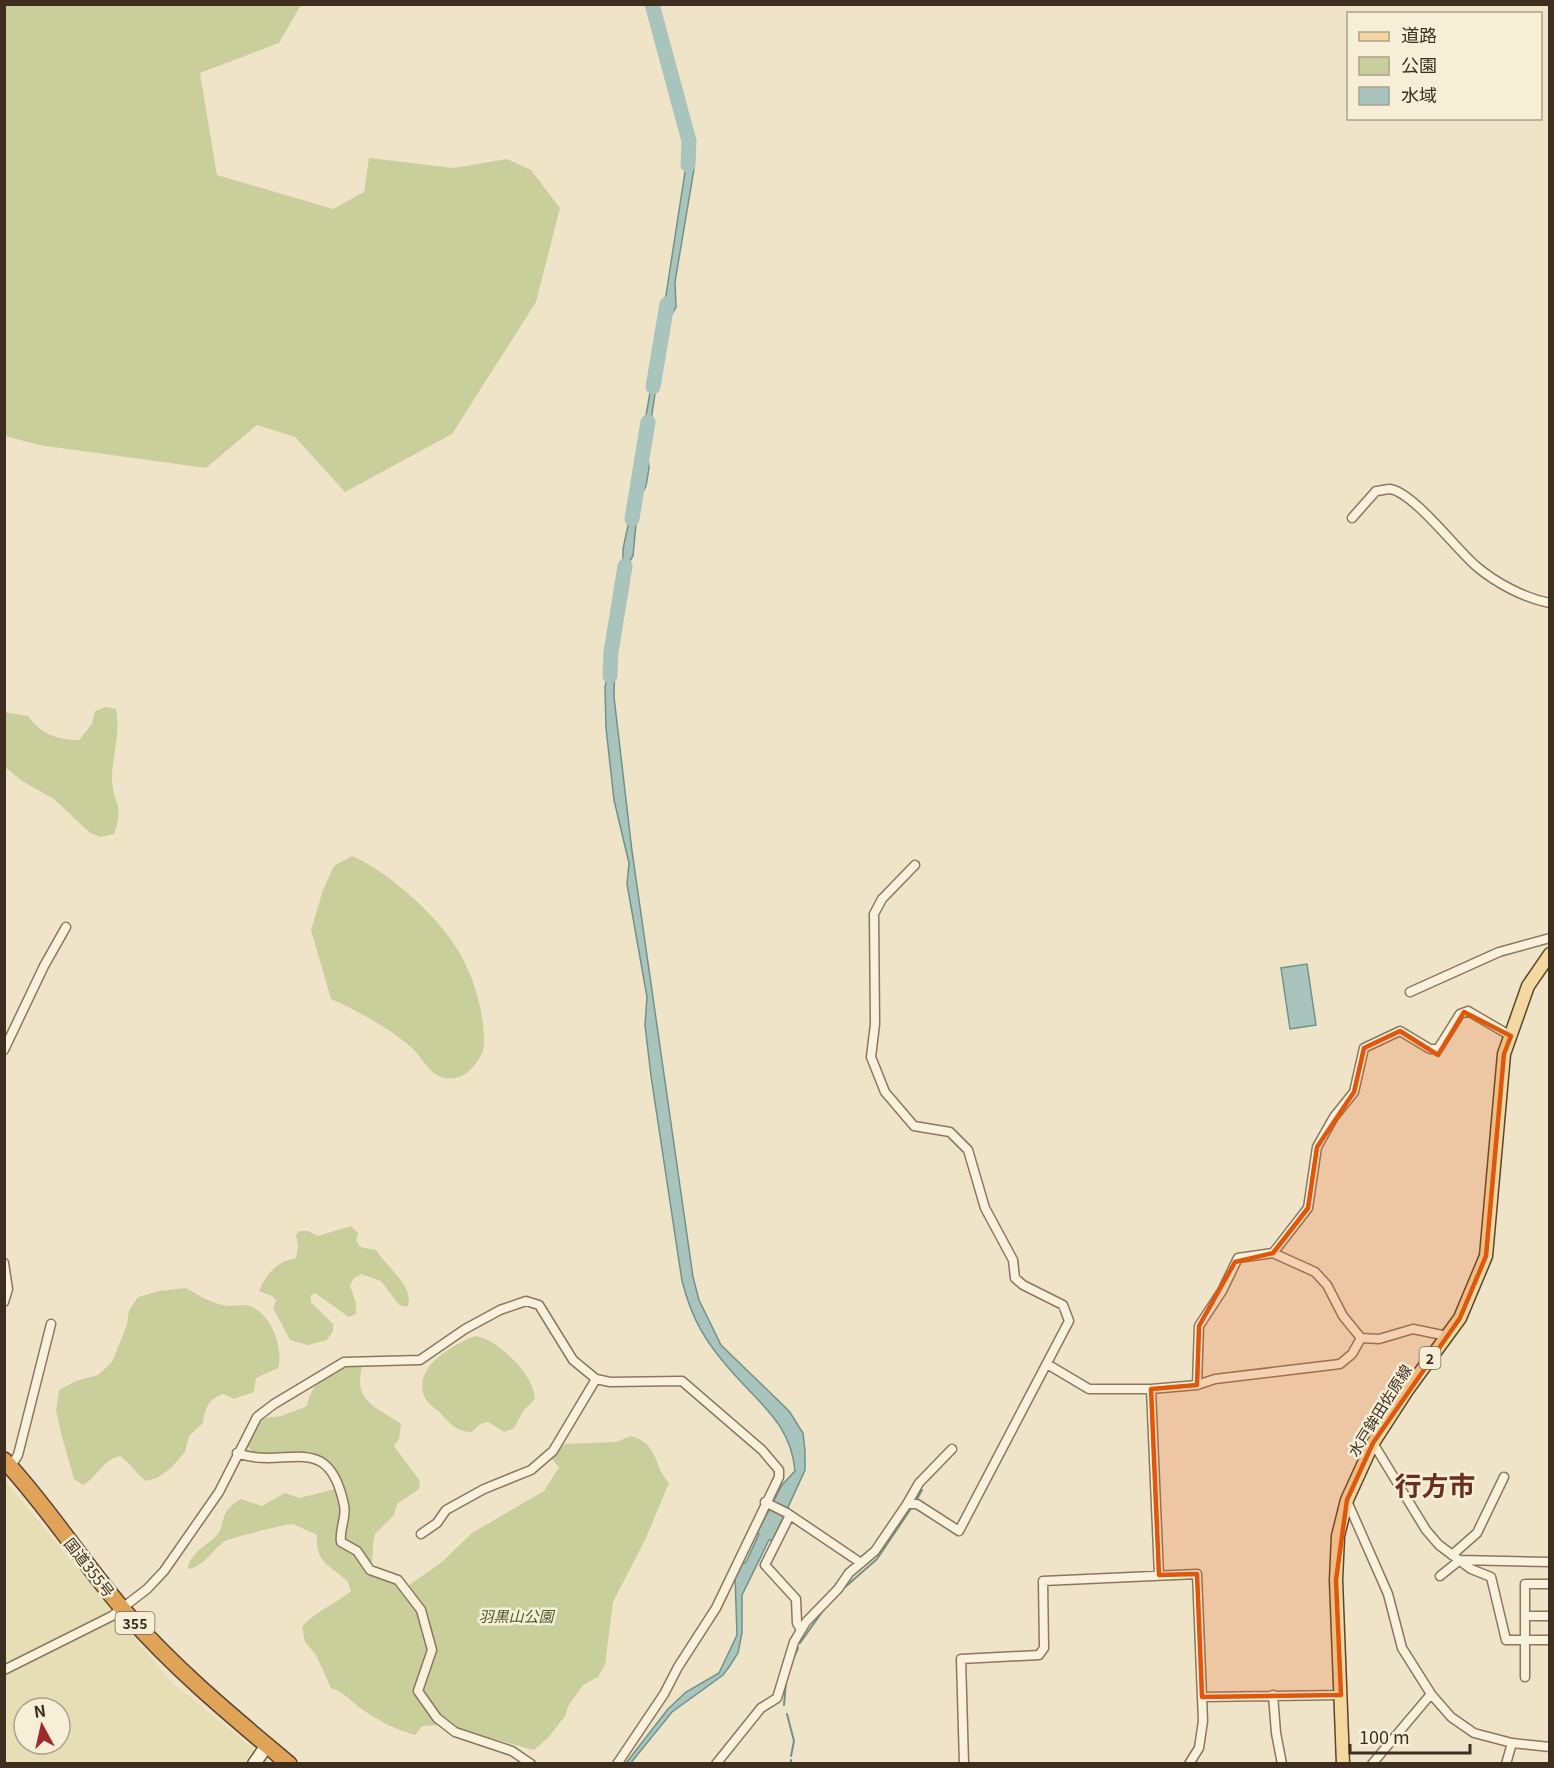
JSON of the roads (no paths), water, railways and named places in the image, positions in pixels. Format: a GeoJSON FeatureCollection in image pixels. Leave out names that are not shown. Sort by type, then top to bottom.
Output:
{"type":"FeatureCollection","features":[{"type":"Feature","properties":{"kind":"highway","name":"国道355号"},"geometry":{"type":"LineString","coordinates":[[8,1463],[122,1608],[199,1689],[289,1764]]}},
{"type":"Feature","properties":{"kind":"main road","name":"水戸鉾田佐原線"},"geometry":{"type":"LineString","coordinates":[[1343,1764],[1336,1580],[1338,1536],[1347,1500],[1373,1443],[1408,1389],[1460,1318],[1486,1256],[1504,1054],[1528,986],[1550,954]]}},
{"type":"Feature","properties":{"kind":"street"},"geometry":{"type":"LineString","coordinates":[[1352,518],[1376,491],[1391,489],[1407,498],[1429,518],[1476,567],[1515,591],[1534,600],[1550,603]]}},
{"type":"Feature","properties":{"kind":"street"},"geometry":{"type":"LineString","coordinates":[[907,1504],[917,1503],[959,1531],[1069,1321],[1063,1305],[1015,1278],[1012,1260],[985,1208],[968,1150],[950,1132],[914,1126],[885,1092],[871,1057],[875,1024],[874,914],[882,899],[915,864]]}},
{"type":"Feature","properties":{"kind":"street"},"geometry":{"type":"LineString","coordinates":[[4,1050],[44,966],[66,927]]}},
{"type":"Feature","properties":{"kind":"street"},"geometry":{"type":"LineString","coordinates":[[1410,992],[1499,952],[1550,938]]}},
{"type":"Feature","properties":{"kind":"street"},"geometry":{"type":"LineString","coordinates":[[1273,1253],[1308,1208],[1317,1147],[1334,1117],[1354,1092],[1364,1048],[1400,1031],[1430,1049],[1438,1049],[1460,1014],[1468,1011],[1511,1036]]}},
{"type":"Feature","properties":{"kind":"street"},"geometry":{"type":"LineString","coordinates":[[1197,1385],[1199,1326],[1204,1315],[1222,1292],[1238,1258],[1273,1253],[1315,1272],[1327,1285],[1343,1316],[1361,1338],[1379,1339],[1413,1329],[1447,1336]]}},
{"type":"Feature","properties":{"kind":"street"},"geometry":{"type":"LineString","coordinates":[[4,1263],[8,1289],[4,1302]]}},
{"type":"Feature","properties":{"kind":"street"},"geometry":{"type":"LineString","coordinates":[[4,1670],[80,1633],[122,1608],[152,1585],[177,1554],[219,1492],[231,1473],[237,1453],[262,1412],[344,1362],[420,1360],[465,1329],[521,1301],[539,1305],[573,1360],[596,1378],[625,1382],[676,1380],[687,1384],[778,1468],[779,1477],[716,1608],[678,1667],[664,1694],[616,1764]]}},
{"type":"Feature","properties":{"kind":"street"},"geometry":{"type":"LineString","coordinates":[[8,1463],[18,1455],[51,1324]]}},
{"type":"Feature","properties":{"kind":"street"},"geometry":{"type":"LineString","coordinates":[[1047,1364],[1089,1389],[1151,1389],[1197,1385],[1215,1379],[1340,1364],[1352,1354],[1361,1338]]}},
{"type":"Feature","properties":{"kind":"street"},"geometry":{"type":"LineString","coordinates":[[421,1534],[437,1523],[446,1510],[484,1489],[531,1470],[553,1451],[596,1378]]}},
{"type":"Feature","properties":{"kind":"street"},"geometry":{"type":"LineString","coordinates":[[1151,1389],[1150,1422],[1159,1575]]}},
{"type":"Feature","properties":{"kind":"street"},"geometry":{"type":"LineString","coordinates":[[1373,1443],[1426,1530],[1456,1558],[1491,1577],[1506,1640],[1550,1640]]}},
{"type":"Feature","properties":{"kind":"street"},"geometry":{"type":"LineString","coordinates":[[716,1764],[761,1708],[777,1698],[794,1642],[801,1630],[822,1603],[875,1551],[919,1483],[952,1449]]}},
{"type":"Feature","properties":{"kind":"street"},"geometry":{"type":"LineString","coordinates":[[237,1453],[264,1458],[298,1454],[328,1467],[336,1478],[344,1506],[341,1542],[357,1551],[370,1570],[398,1580],[421,1610],[432,1650],[418,1687],[423,1700],[437,1718],[455,1732],[512,1751],[531,1764]]}},
{"type":"Feature","properties":{"kind":"street"},"geometry":{"type":"LineString","coordinates":[[1440,1576],[1477,1533],[1504,1477]]}},
{"type":"Feature","properties":{"kind":"street"},"geometry":{"type":"LineString","coordinates":[[1347,1500],[1388,1594],[1402,1648],[1431,1694],[1451,1717],[1474,1733],[1512,1743],[1550,1747]]}},
{"type":"Feature","properties":{"kind":"street"},"geometry":{"type":"LineString","coordinates":[[767,1503],[789,1514],[861,1563]]}},
{"type":"Feature","properties":{"kind":"street"},"geometry":{"type":"LineString","coordinates":[[789,1514],[765,1565],[796,1599],[797,1623],[801,1630]]}},
{"type":"Feature","properties":{"kind":"street"},"geometry":{"type":"LineString","coordinates":[[1456,1558],[1550,1562]]}},
{"type":"Feature","properties":{"kind":"street"},"geometry":{"type":"LineString","coordinates":[[964,1764],[961,1659],[1039,1654],[1044,1648],[1042,1581],[1197,1574],[1202,1697],[1200,1740],[1189,1764]]}},
{"type":"Feature","properties":{"kind":"street"},"geometry":{"type":"LineString","coordinates":[[1525,1677],[1525,1584],[1550,1584]]}},
{"type":"Feature","properties":{"kind":"street"},"geometry":{"type":"LineString","coordinates":[[1525,1616],[1550,1616]]}},
{"type":"Feature","properties":{"kind":"street"},"geometry":{"type":"LineString","coordinates":[[1372,1764],[1431,1694]]}},
{"type":"Feature","properties":{"kind":"street"},"geometry":{"type":"LineString","coordinates":[[1274,1695],[1276,1733],[1282,1764]]}},
{"type":"Feature","properties":{"kind":"street"},"geometry":{"type":"LineString","coordinates":[[1202,1697],[1341,1695]]}},
{"type":"Feature","properties":{"kind":"street"},"geometry":{"type":"LineString","coordinates":[[1506,1764],[1512,1743]]}},
{"type":"Feature","properties":{"kind":"street"},"geometry":{"type":"LineString","coordinates":[[254,1764],[267,1745]]}},
{"type":"Feature","properties":{"kind":"water"},"geometry":{"type":"Polygon","coordinates":[[[689,146],[690,166],[694,169],[675,282],[676,307],[667,323],[658,374],[647,447],[649,468],[646,486],[638,502],[633,556],[629,562],[628,588],[615,654],[614,697],[632,851],[693,1277],[699,1300],[721,1345],[789,1411],[803,1433],[805,1470],[773,1540],[769,1540],[742,1595],[742,1633],[738,1653],[723,1675],[672,1712],[630,1764],[626,1763],[668,1709],[686,1692],[719,1673],[737,1635],[735,1576],[740,1565],[746,1562],[759,1534],[757,1533],[782,1485],[795,1471],[788,1441],[781,1428],[723,1362],[708,1341],[690,1308],[682,1281],[651,1076],[645,1025],[647,997],[627,884],[629,863],[614,800],[606,728],[605,687],[623,603],[623,549],[633,502],[644,478],[643,432],[653,376],[663,342],[664,308],[689,146]]]}},
{"type":"Feature","properties":{"kind":"water"},"geometry":{"type":"Polygon","coordinates":[[[1307,964],[1316,1025],[1290,1029],[1281,968],[1307,964]]]}},
{"type":"Feature","properties":{"kind":"waterway"},"geometry":{"type":"LineString","coordinates":[[652,4],[689,141],[688,165]]}},
{"type":"Feature","properties":{"kind":"waterway"},"geometry":{"type":"LineString","coordinates":[[653,387],[667,304]]}},
{"type":"Feature","properties":{"kind":"waterway"},"geometry":{"type":"LineString","coordinates":[[632,519],[648,422]]}},
{"type":"Feature","properties":{"kind":"waterway"},"geometry":{"type":"LineString","coordinates":[[610,676],[611,652],[625,566]]}},
{"type":"Feature","properties":{"kind":"waterway"},"geometry":{"type":"LineString","coordinates":[[917,1499],[922,1490]]}},
{"type":"Feature","properties":{"kind":"waterway"},"geometry":{"type":"LineString","coordinates":[[844,1588],[877,1559],[912,1507]]}},
{"type":"Feature","properties":{"kind":"waterway"},"geometry":{"type":"LineString","coordinates":[[800,1643],[822,1612]]}},
{"type":"Feature","properties":{"kind":"waterway"},"geometry":{"type":"LineString","coordinates":[[793,1659],[798,1648]]}},
{"type":"Feature","properties":{"kind":"waterway"},"geometry":{"type":"LineString","coordinates":[[784,1705],[786,1682]]}},
{"type":"Feature","properties":{"kind":"waterway"},"geometry":{"type":"LineString","coordinates":[[787,1714],[794,1741],[791,1756]]}},
{"type":"Feature","properties":{"kind":"district","name":"行方市"},"geometry":{"type":"Point","coordinates":[1435,1484]}},
{"type":"Feature","properties":{"kind":"park label","name":"羽黒山公園"},"geometry":{"type":"Point","coordinates":[516,1615]}}]}
